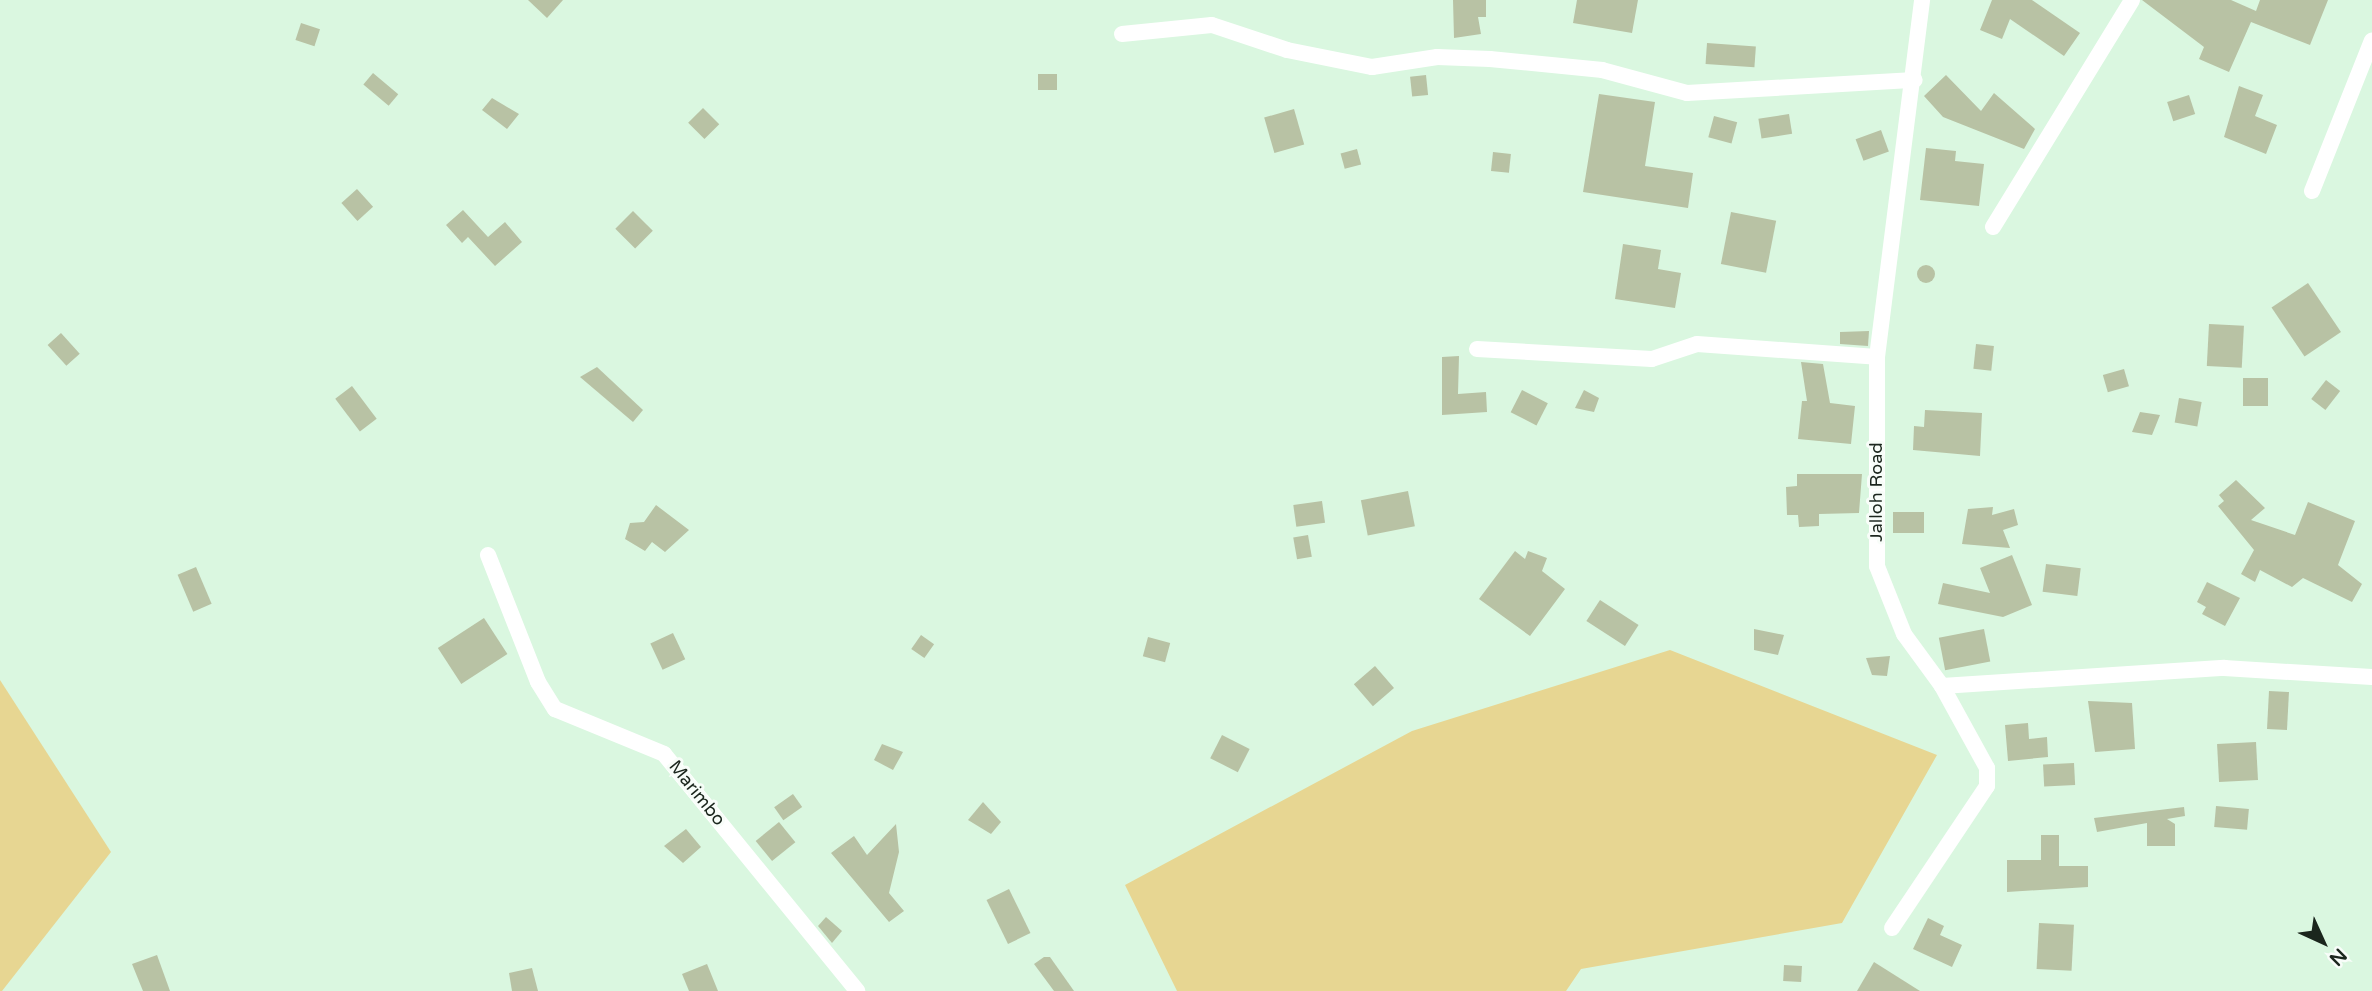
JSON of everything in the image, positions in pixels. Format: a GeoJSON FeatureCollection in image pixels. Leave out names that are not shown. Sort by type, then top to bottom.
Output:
{"type":"FeatureCollection","features":[{"type":"Feature","properties":{"kind":"street","name":"Jalloh Road"},"geometry":{"type":"LineString","coordinates":[[1892,928],[1987,786],[1987,768],[1942,685],[1903,634],[1877,566],[1877,357],[1915,80],[1922,0]]}},
{"type":"Feature","properties":{"kind":"street"},"geometry":{"type":"LineString","coordinates":[[1993,227],[2132,0]]}},
{"type":"Feature","properties":{"kind":"street"},"geometry":{"type":"LineString","coordinates":[[1122,34],[1212,25],[1287,50],[1372,66],[1437,57],[1489,59],[1602,70],[1687,93],[1915,80]]}},
{"type":"Feature","properties":{"kind":"street"},"geometry":{"type":"LineString","coordinates":[[2312,191],[2372,40]]}},
{"type":"Feature","properties":{"kind":"street"},"geometry":{"type":"LineString","coordinates":[[1477,349],[1652,359],[1697,344],[1877,357]]}},
{"type":"Feature","properties":{"kind":"street","name":"Marimbo"},"geometry":{"type":"LineString","coordinates":[[488,555],[538,682],[555,709],[664,754],[857,991]]}},
{"type":"Feature","properties":{"kind":"street"},"geometry":{"type":"LineString","coordinates":[[1942,685],[2224,668],[2372,677]]}},
{"type":"Feature","properties":{"kind":"shaded area"},"geometry":{"type":"Polygon","coordinates":[[[1670,650],[1937,755],[1842,923],[1581,969],[1566,991],[1177,991],[1125,885],[1412,731],[1670,650]]]}},
{"type":"Feature","properties":{"kind":"shaded area"},"geometry":{"type":"Polygon","coordinates":[[[0,680],[111,852],[2,991],[0,991],[0,680]]]}},
{"type":"Feature","properties":{"kind":"building"},"geometry":{"type":"Polygon","coordinates":[[[528,0],[563,0],[547,18],[528,0]]]}},
{"type":"Feature","properties":{"kind":"building"},"geometry":{"type":"Polygon","coordinates":[[[1453,0],[1486,0],[1486,17],[1478,17],[1481,34],[1454,38],[1453,0]]]}},
{"type":"Feature","properties":{"kind":"building"},"geometry":{"type":"Polygon","coordinates":[[[1577,0],[1638,0],[1632,33],[1573,23],[1577,0]]]}},
{"type":"Feature","properties":{"kind":"building"},"geometry":{"type":"Polygon","coordinates":[[[1992,0],[2032,0],[2080,33],[2064,56],[2010,19],[2002,39],[1980,30],[1992,0]]]}},
{"type":"Feature","properties":{"kind":"building"},"geometry":{"type":"Polygon","coordinates":[[[2142,0],[2231,0],[2256,11],[2260,0],[2328,0],[2310,45],[2251,22],[2229,72],[2199,59],[2204,47],[2142,0]]]}},
{"type":"Feature","properties":{"kind":"building"},"geometry":{"type":"Polygon","coordinates":[[[301,23],[320,29],[314,46],[295,40],[301,23]]]}},
{"type":"Feature","properties":{"kind":"building"},"geometry":{"type":"Polygon","coordinates":[[[1707,43],[1756,46],[1754,67],[1706,64],[1707,43]]]}},
{"type":"Feature","properties":{"kind":"building"},"geometry":{"type":"Polygon","coordinates":[[[373,73],[398,94],[389,106],[363,84],[373,73]]]}},
{"type":"Feature","properties":{"kind":"building"},"geometry":{"type":"Polygon","coordinates":[[[1038,74],[1057,74],[1057,90],[1038,90],[1038,74]]]}},
{"type":"Feature","properties":{"kind":"building"},"geometry":{"type":"Polygon","coordinates":[[[1426,75],[1428,95],[1412,97],[1410,77],[1426,75]]]}},
{"type":"Feature","properties":{"kind":"building"},"geometry":{"type":"Polygon","coordinates":[[[1946,75],[1981,111],[1994,93],[2035,129],[2024,149],[1943,117],[1924,96],[1946,75]]]}},
{"type":"Feature","properties":{"kind":"building"},"geometry":{"type":"Polygon","coordinates":[[[2239,86],[2263,95],[2255,116],[2277,125],[2266,154],[2224,137],[2239,86]]]}},
{"type":"Feature","properties":{"kind":"building"},"geometry":{"type":"Polygon","coordinates":[[[1599,94],[1655,102],[1645,166],[1693,173],[1688,208],[1583,192],[1599,94]]]}},
{"type":"Feature","properties":{"kind":"building"},"geometry":{"type":"Polygon","coordinates":[[[2189,95],[2195,114],[2173,121],[2167,102],[2189,95]]]}},
{"type":"Feature","properties":{"kind":"building"},"geometry":{"type":"Polygon","coordinates":[[[492,98],[519,114],[507,129],[482,110],[492,98]]]}},
{"type":"Feature","properties":{"kind":"building"},"geometry":{"type":"Polygon","coordinates":[[[703,108],[719,124],[704,139],[688,123],[703,108]]]}},
{"type":"Feature","properties":{"kind":"building"},"geometry":{"type":"Polygon","coordinates":[[[1294,109],[1304,145],[1274,153],[1264,118],[1294,109]]]}},
{"type":"Feature","properties":{"kind":"building"},"geometry":{"type":"Polygon","coordinates":[[[1789,114],[1792,134],[1762,139],[1758,119],[1789,114]]]}},
{"type":"Feature","properties":{"kind":"building"},"geometry":{"type":"Polygon","coordinates":[[[1714,116],[1737,122],[1731,143],[1708,137],[1714,116]]]}},
{"type":"Feature","properties":{"kind":"building"},"geometry":{"type":"Polygon","coordinates":[[[1881,130],[1889,152],[1863,161],[1856,139],[1881,130]]]}},
{"type":"Feature","properties":{"kind":"building"},"geometry":{"type":"Polygon","coordinates":[[[1926,148],[1956,151],[1955,161],[1984,164],[1979,206],[1920,200],[1926,148]]]}},
{"type":"Feature","properties":{"kind":"building"},"geometry":{"type":"Polygon","coordinates":[[[1357,149],[1361,164],[1345,169],[1341,153],[1357,149]]]}},
{"type":"Feature","properties":{"kind":"building"},"geometry":{"type":"Polygon","coordinates":[[[1493,152],[1511,154],[1509,173],[1491,171],[1493,152]]]}},
{"type":"Feature","properties":{"kind":"building"},"geometry":{"type":"Polygon","coordinates":[[[357,189],[373,207],[357,221],[341,203],[357,189]]]}},
{"type":"Feature","properties":{"kind":"building"},"geometry":{"type":"Polygon","coordinates":[[[463,210],[488,237],[505,222],[522,242],[495,266],[468,237],[462,243],[446,225],[463,210]]]}},
{"type":"Feature","properties":{"kind":"building"},"geometry":{"type":"Polygon","coordinates":[[[633,211],[653,231],[635,248],[615,229],[633,211]]]}},
{"type":"Feature","properties":{"kind":"building"},"geometry":{"type":"Polygon","coordinates":[[[1731,212],[1776,221],[1766,273],[1721,264],[1731,212]]]}},
{"type":"Feature","properties":{"kind":"building"},"geometry":{"type":"Polygon","coordinates":[[[1623,244],[1661,250],[1658,269],[1681,273],[1675,308],[1615,299],[1623,244]]]}},
{"type":"Feature","properties":{"kind":"building"},"geometry":{"type":"Polygon","coordinates":[[[1926,265],[1932,268],[1935,274],[1932,280],[1926,283],[1920,280],[1917,274],[1920,268],[1926,265]]]}},
{"type":"Feature","properties":{"kind":"building"},"geometry":{"type":"Polygon","coordinates":[[[2308,283],[2341,332],[2305,357],[2272,308],[2308,283]]]}},
{"type":"Feature","properties":{"kind":"building"},"geometry":{"type":"Polygon","coordinates":[[[2209,324],[2244,326],[2242,368],[2207,366],[2209,324]]]}},
{"type":"Feature","properties":{"kind":"building"},"geometry":{"type":"Polygon","coordinates":[[[1869,331],[1868,346],[1840,344],[1840,332],[1869,331]]]}},
{"type":"Feature","properties":{"kind":"building"},"geometry":{"type":"Polygon","coordinates":[[[61,333],[80,354],[66,366],[48,345],[61,333]]]}},
{"type":"Feature","properties":{"kind":"building"},"geometry":{"type":"Polygon","coordinates":[[[1976,344],[1994,346],[1991,371],[1973,369],[1976,344]]]}},
{"type":"Feature","properties":{"kind":"building"},"geometry":{"type":"Polygon","coordinates":[[[1459,356],[1458,394],[1486,392],[1487,412],[1442,415],[1442,357],[1459,356]]]}},
{"type":"Feature","properties":{"kind":"building"},"geometry":{"type":"Polygon","coordinates":[[[1801,362],[1823,364],[1830,403],[1855,406],[1851,444],[1798,439],[1802,401],[1807,401],[1801,362]]]}},
{"type":"Feature","properties":{"kind":"building"},"geometry":{"type":"Polygon","coordinates":[[[597,367],[643,410],[633,422],[580,377],[597,367]]]}},
{"type":"Feature","properties":{"kind":"building"},"geometry":{"type":"Polygon","coordinates":[[[2124,369],[2129,386],[2108,392],[2103,375],[2124,369]]]}},
{"type":"Feature","properties":{"kind":"building"},"geometry":{"type":"Polygon","coordinates":[[[2243,378],[2268,378],[2268,406],[2243,406],[2243,378]]]}},
{"type":"Feature","properties":{"kind":"building"},"geometry":{"type":"Polygon","coordinates":[[[2326,380],[2340,391],[2325,410],[2311,399],[2326,380]]]}},
{"type":"Feature","properties":{"kind":"building"},"geometry":{"type":"Polygon","coordinates":[[[352,386],[377,419],[360,431],[335,399],[352,386]]]}},
{"type":"Feature","properties":{"kind":"building"},"geometry":{"type":"Polygon","coordinates":[[[1522,390],[1548,403],[1536,425],[1511,412],[1522,390]]]}},
{"type":"Feature","properties":{"kind":"building"},"geometry":{"type":"Polygon","coordinates":[[[1584,390],[1599,398],[1594,412],[1575,408],[1584,390]]]}},
{"type":"Feature","properties":{"kind":"building"},"geometry":{"type":"Polygon","coordinates":[[[2179,398],[2202,402],[2197,427],[2175,423],[2179,398]]]}},
{"type":"Feature","properties":{"kind":"building"},"geometry":{"type":"Polygon","coordinates":[[[1925,410],[1982,413],[1980,456],[1913,450],[1914,426],[1924,427],[1925,410]]]}},
{"type":"Feature","properties":{"kind":"building"},"geometry":{"type":"Polygon","coordinates":[[[2140,412],[2160,415],[2152,435],[2132,432],[2140,412]]]}},
{"type":"Feature","properties":{"kind":"building"},"geometry":{"type":"Polygon","coordinates":[[[1797,474],[1862,474],[1859,513],[1819,514],[1819,526],[1799,527],[1798,515],[1787,515],[1786,487],[1797,486],[1797,474]]]}},
{"type":"Feature","properties":{"kind":"building"},"geometry":{"type":"Polygon","coordinates":[[[2236,480],[2265,508],[2251,520],[2295,535],[2308,502],[2355,521],[2338,565],[2362,584],[2352,602],[2303,578],[2292,587],[2260,570],[2255,582],[2241,574],[2254,550],[2218,506],[2224,501],[2219,495],[2236,480]]]}},
{"type":"Feature","properties":{"kind":"building"},"geometry":{"type":"Polygon","coordinates":[[[1408,491],[1415,526],[1368,535],[1361,500],[1408,491]]]}},
{"type":"Feature","properties":{"kind":"building"},"geometry":{"type":"Polygon","coordinates":[[[1322,501],[1325,523],[1296,527],[1293,505],[1322,501]]]}},
{"type":"Feature","properties":{"kind":"building"},"geometry":{"type":"Polygon","coordinates":[[[656,505],[689,530],[665,552],[652,542],[645,551],[625,539],[630,523],[644,522],[656,505]]]}},
{"type":"Feature","properties":{"kind":"building"},"geometry":{"type":"Polygon","coordinates":[[[1993,507],[1992,515],[2014,509],[2018,525],[2003,530],[2010,548],[1962,544],[1968,509],[1993,507]]]}},
{"type":"Feature","properties":{"kind":"building"},"geometry":{"type":"Polygon","coordinates":[[[1893,512],[1924,512],[1924,533],[1893,533],[1893,512]]]}},
{"type":"Feature","properties":{"kind":"building"},"geometry":{"type":"Polygon","coordinates":[[[1308,535],[1312,557],[1297,559],[1293,538],[1308,535]]]}},
{"type":"Feature","properties":{"kind":"building"},"geometry":{"type":"Polygon","coordinates":[[[1515,551],[1525,559],[1528,551],[1547,558],[1542,571],[1565,589],[1530,636],[1479,599],[1515,551]]]}},
{"type":"Feature","properties":{"kind":"building"},"geometry":{"type":"Polygon","coordinates":[[[2012,555],[2032,605],[2003,617],[1938,604],[1943,583],[1990,593],[1980,568],[2012,555]]]}},
{"type":"Feature","properties":{"kind":"building"},"geometry":{"type":"Polygon","coordinates":[[[2046,564],[2081,568],[2077,596],[2043,592],[2046,564]]]}},
{"type":"Feature","properties":{"kind":"building"},"geometry":{"type":"Polygon","coordinates":[[[196,567],[212,604],[193,612],[178,575],[196,567]]]}},
{"type":"Feature","properties":{"kind":"building"},"geometry":{"type":"Polygon","coordinates":[[[2207,582],[2240,598],[2225,626],[2202,614],[2206,607],[2197,602],[2207,582]]]}},
{"type":"Feature","properties":{"kind":"building"},"geometry":{"type":"Polygon","coordinates":[[[1600,600],[1639,625],[1625,646],[1586,621],[1600,600]]]}},
{"type":"Feature","properties":{"kind":"building"},"geometry":{"type":"Polygon","coordinates":[[[484,618],[507,654],[461,684],[438,648],[484,618]]]}},
{"type":"Feature","properties":{"kind":"building"},"geometry":{"type":"Polygon","coordinates":[[[1754,629],[1784,635],[1778,655],[1754,650],[1754,629]]]}},
{"type":"Feature","properties":{"kind":"building"},"geometry":{"type":"Polygon","coordinates":[[[1984,629],[1990,661],[1945,670],[1939,638],[1984,629]]]}},
{"type":"Feature","properties":{"kind":"building"},"geometry":{"type":"Polygon","coordinates":[[[673,633],[685,659],[663,670],[650,644],[673,633]]]}},
{"type":"Feature","properties":{"kind":"building"},"geometry":{"type":"Polygon","coordinates":[[[921,635],[934,644],[924,658],[911,649],[921,635]]]}},
{"type":"Feature","properties":{"kind":"building"},"geometry":{"type":"Polygon","coordinates":[[[1148,637],[1170,643],[1165,662],[1143,656],[1148,637]]]}},
{"type":"Feature","properties":{"kind":"building"},"geometry":{"type":"Polygon","coordinates":[[[1890,656],[1887,676],[1872,675],[1866,658],[1890,656]]]}},
{"type":"Feature","properties":{"kind":"building"},"geometry":{"type":"Polygon","coordinates":[[[1375,666],[1394,688],[1373,706],[1354,684],[1375,666]]]}},
{"type":"Feature","properties":{"kind":"building"},"geometry":{"type":"Polygon","coordinates":[[[2269,691],[2289,692],[2287,730],[2267,729],[2269,691]]]}},
{"type":"Feature","properties":{"kind":"building"},"geometry":{"type":"Polygon","coordinates":[[[2088,701],[2132,703],[2135,749],[2095,752],[2088,701]]]}},
{"type":"Feature","properties":{"kind":"building"},"geometry":{"type":"Polygon","coordinates":[[[2028,723],[2029,739],[2047,737],[2048,757],[2008,761],[2005,725],[2028,723]]]}},
{"type":"Feature","properties":{"kind":"building"},"geometry":{"type":"Polygon","coordinates":[[[1222,735],[1250,749],[1238,772],[1210,758],[1222,735]]]}},
{"type":"Feature","properties":{"kind":"building"},"geometry":{"type":"Polygon","coordinates":[[[2256,742],[2258,780],[2219,782],[2217,744],[2256,742]]]}},
{"type":"Feature","properties":{"kind":"building"},"geometry":{"type":"Polygon","coordinates":[[[882,744],[903,752],[893,770],[874,760],[882,744]]]}},
{"type":"Feature","properties":{"kind":"building"},"geometry":{"type":"Polygon","coordinates":[[[2074,763],[2075,785],[2044,787],[2043,765],[2074,763]]]}},
{"type":"Feature","properties":{"kind":"building"},"geometry":{"type":"Polygon","coordinates":[[[793,794],[802,807],[783,820],[774,807],[793,794]]]}},
{"type":"Feature","properties":{"kind":"building"},"geometry":{"type":"Polygon","coordinates":[[[983,802],[1001,822],[991,834],[968,820],[983,802]]]}},
{"type":"Feature","properties":{"kind":"building"},"geometry":{"type":"Polygon","coordinates":[[[2216,806],[2249,809],[2247,830],[2214,827],[2216,806]]]}},
{"type":"Feature","properties":{"kind":"building"},"geometry":{"type":"Polygon","coordinates":[[[2184,807],[2185,816],[2167,819],[2175,824],[2175,846],[2147,846],[2147,823],[2097,832],[2094,818],[2184,807]]]}},
{"type":"Feature","properties":{"kind":"building"},"geometry":{"type":"Polygon","coordinates":[[[779,822],[795,842],[772,861],[756,841],[779,822]]]}},
{"type":"Feature","properties":{"kind":"building"},"geometry":{"type":"Polygon","coordinates":[[[896,824],[899,852],[889,893],[904,911],[889,922],[831,853],[854,836],[867,855],[896,824]]]}},
{"type":"Feature","properties":{"kind":"building"},"geometry":{"type":"Polygon","coordinates":[[[686,829],[701,847],[683,863],[664,846],[686,829]]]}},
{"type":"Feature","properties":{"kind":"building"},"geometry":{"type":"Polygon","coordinates":[[[2041,835],[2059,835],[2059,866],[2088,866],[2088,887],[2007,892],[2007,860],[2041,860],[2041,835]]]}},
{"type":"Feature","properties":{"kind":"building"},"geometry":{"type":"Polygon","coordinates":[[[1009,889],[1030,933],[1008,944],[987,900],[1009,889]]]}},
{"type":"Feature","properties":{"kind":"building"},"geometry":{"type":"Polygon","coordinates":[[[826,917],[842,931],[832,943],[818,926],[826,917]]]}},
{"type":"Feature","properties":{"kind":"building"},"geometry":{"type":"Polygon","coordinates":[[[1928,918],[1944,926],[1940,935],[1962,945],[1952,967],[1913,949],[1928,918]]]}},
{"type":"Feature","properties":{"kind":"building"},"geometry":{"type":"Polygon","coordinates":[[[2039,923],[2074,925],[2072,971],[2037,969],[2039,923]]]}},
{"type":"Feature","properties":{"kind":"building"},"geometry":{"type":"Polygon","coordinates":[[[157,955],[170,991],[143,991],[132,964],[157,955]]]}},
{"type":"Feature","properties":{"kind":"building"},"geometry":{"type":"Polygon","coordinates":[[[1044,957],[1050,957],[1074,991],[1054,991],[1034,964],[1044,957]]]}},
{"type":"Feature","properties":{"kind":"building"},"geometry":{"type":"Polygon","coordinates":[[[1874,962],[1920,991],[1857,991],[1874,962]]]}},
{"type":"Feature","properties":{"kind":"building"},"geometry":{"type":"Polygon","coordinates":[[[707,964],[718,991],[689,991],[682,974],[707,964]]]}},
{"type":"Feature","properties":{"kind":"building"},"geometry":{"type":"Polygon","coordinates":[[[1784,965],[1802,966],[1801,982],[1783,981],[1784,965]]]}},
{"type":"Feature","properties":{"kind":"building"},"geometry":{"type":"Polygon","coordinates":[[[532,968],[538,991],[512,991],[509,973],[532,968]]]}}]}
